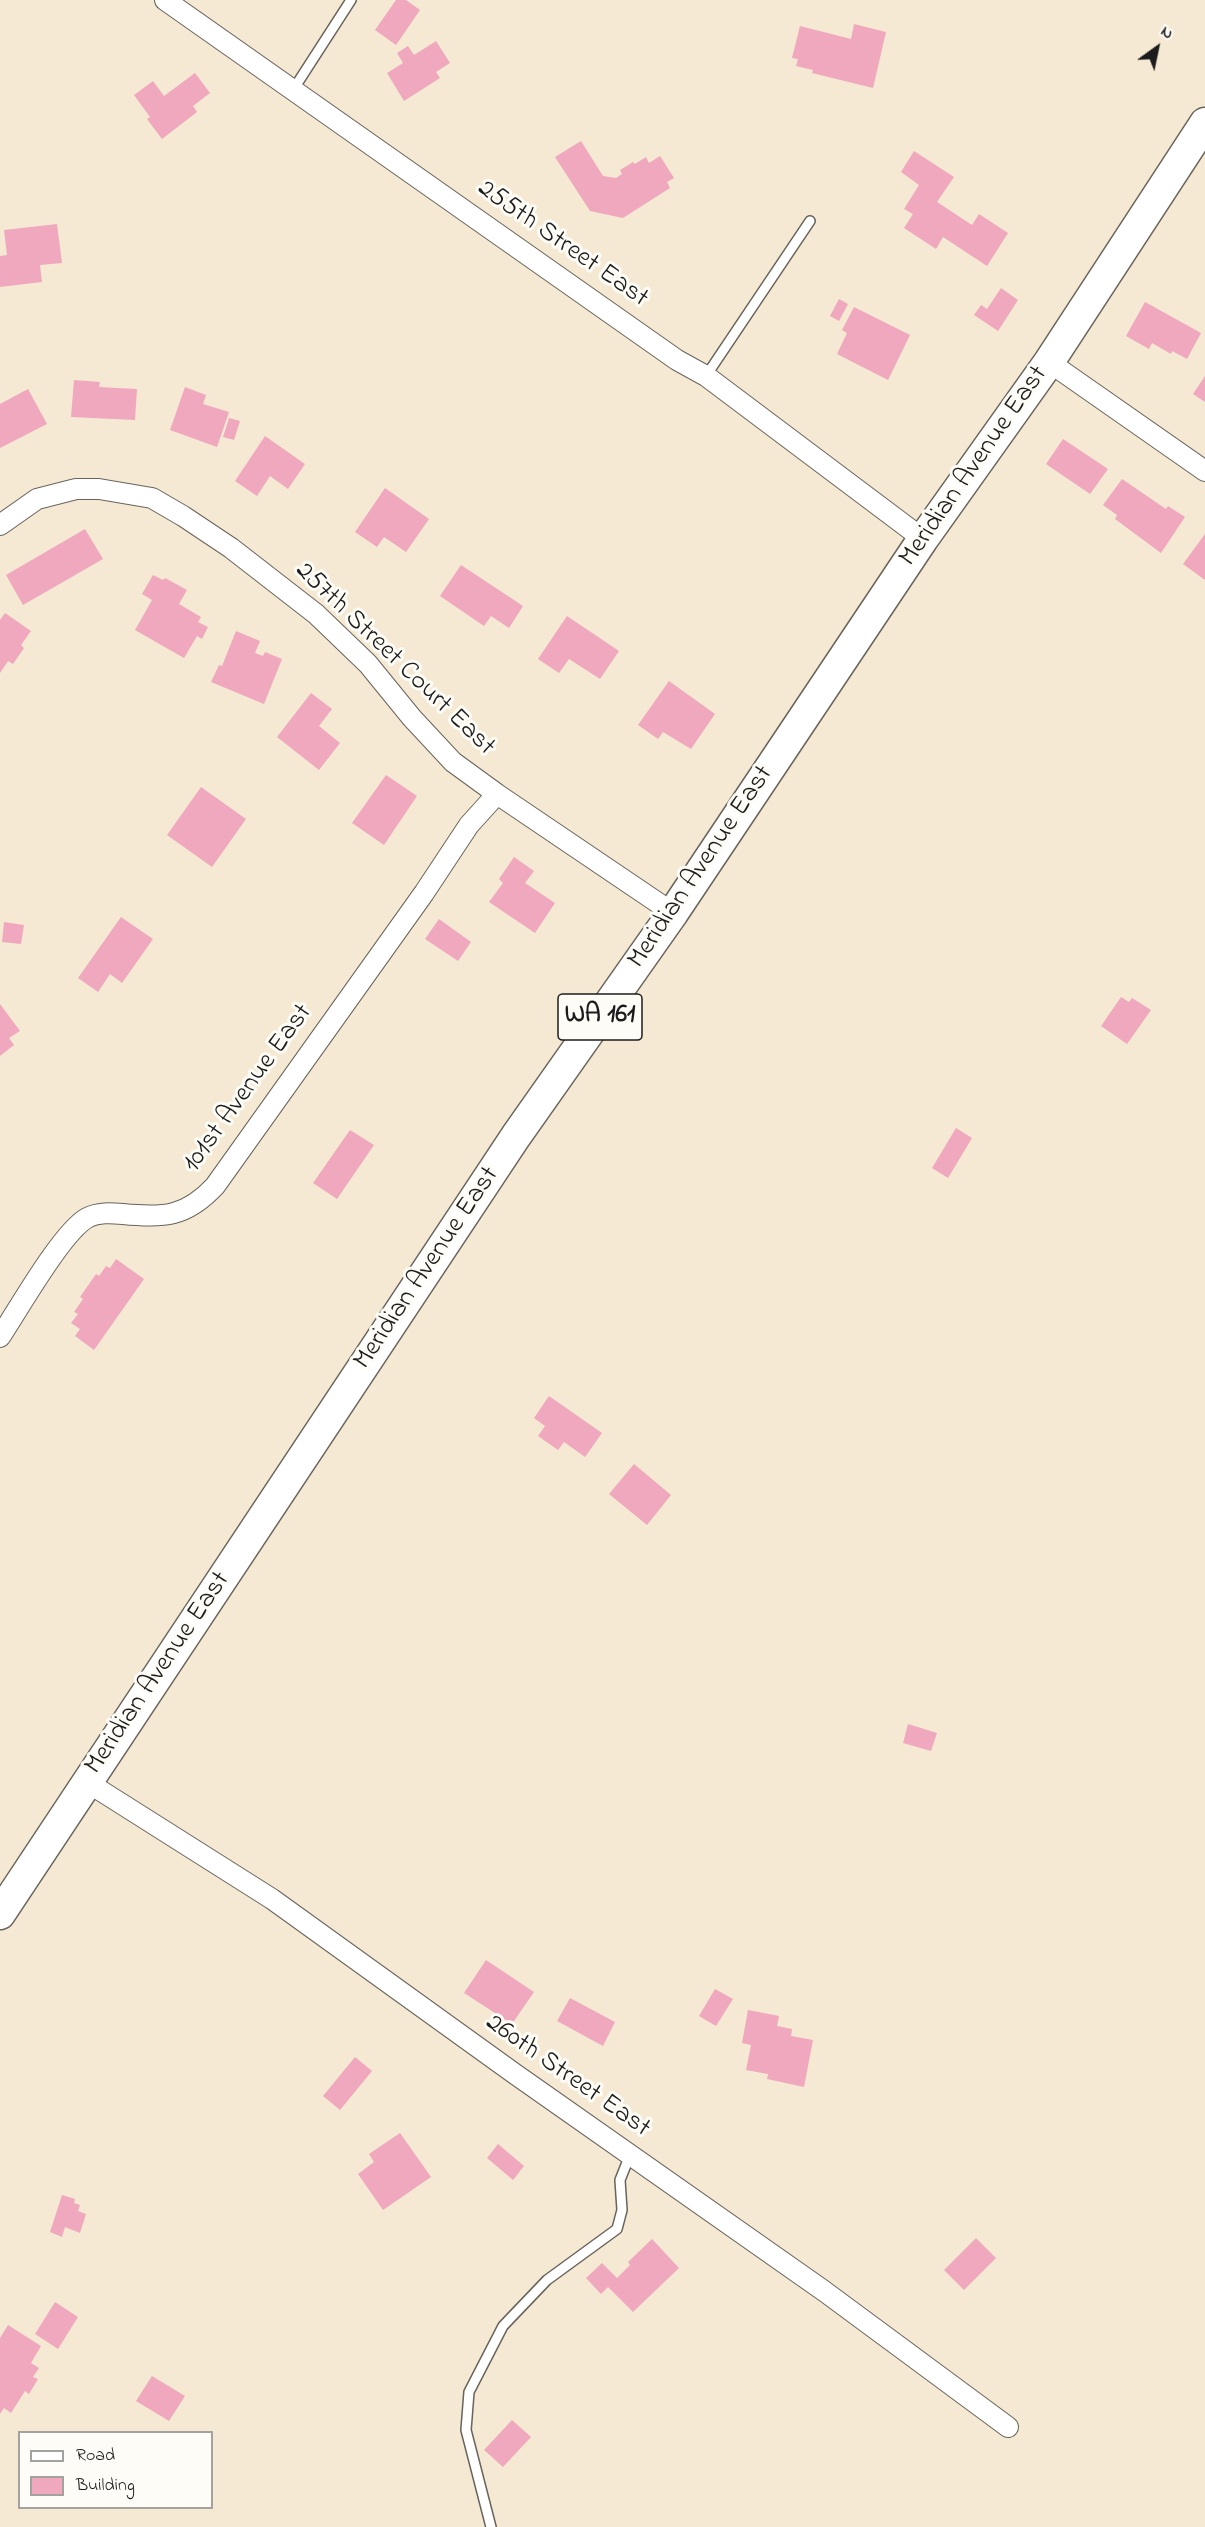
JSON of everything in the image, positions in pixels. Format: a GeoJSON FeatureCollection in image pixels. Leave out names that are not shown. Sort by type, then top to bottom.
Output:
{"type":"FeatureCollection","features":[{"type":"Feature","properties":{"kind":"main road","name":"Meridian Avenue East"},"geometry":{"type":"LineString","coordinates":[[0,1914],[516,1136],[672,913],[923,539],[1049,363],[1205,123]]}},
{"type":"Feature","properties":{"kind":"street","name":"255th Street East"},"geometry":{"type":"LineString","coordinates":[[165,0],[677,360],[706,376],[923,539]]}},
{"type":"Feature","properties":{"kind":"street"},"geometry":{"type":"LineString","coordinates":[[1049,363],[1205,471]]}},
{"type":"Feature","properties":{"kind":"street","name":"257th Street Court East"},"geometry":{"type":"LineString","coordinates":[[0,525],[37,499],[76,489],[99,489],[152,498],[231,548],[316,614],[368,664],[412,718],[453,762],[672,913]]}},
{"type":"Feature","properties":{"kind":"street","name":"101st Avenue East"},"geometry":{"type":"LineString","coordinates":[[0,1337],[61,1245],[87,1218],[108,1212],[153,1217],[170,1215],[194,1206],[203,1198],[424,893],[469,825],[497,794]]}},
{"type":"Feature","properties":{"kind":"street","name":"260th Street East"},"geometry":{"type":"LineString","coordinates":[[87,1782],[272,1899],[824,2291],[1008,2427]]}},
{"type":"Feature","properties":{"kind":"lane"},"geometry":{"type":"LineString","coordinates":[[293,90],[351,0]]}},
{"type":"Feature","properties":{"kind":"lane"},"geometry":{"type":"LineString","coordinates":[[706,376],[810,221]]}},
{"type":"Feature","properties":{"kind":"lane"},"geometry":{"type":"LineString","coordinates":[[491,2527],[466,2430],[469,2391],[503,2326],[547,2280],[617,2229],[622,2210],[620,2180],[630,2155]]}},
{"type":"Feature","properties":{"kind":"building"},"geometry":{"type":"Polygon","coordinates":[[[396,0],[406,0],[420,10],[396,45],[375,30],[396,0]]]}},
{"type":"Feature","properties":{"kind":"building"},"geometry":{"type":"Polygon","coordinates":[[[854,24],[886,32],[873,88],[812,73],[813,70],[796,66],[798,59],[792,58],[800,26],[851,39],[854,24]]]}},
{"type":"Feature","properties":{"kind":"building"},"geometry":{"type":"Polygon","coordinates":[[[436,41],[450,63],[436,72],[440,78],[404,101],[387,73],[403,63],[397,53],[408,46],[414,55],[436,41]]]}},
{"type":"Feature","properties":{"kind":"building"},"geometry":{"type":"Polygon","coordinates":[[[195,73],[210,93],[193,106],[197,112],[162,139],[147,119],[150,117],[134,95],[153,81],[164,96],[195,73]]]}},
{"type":"Feature","properties":{"kind":"building"},"geometry":{"type":"Polygon","coordinates":[[[581,141],[603,176],[616,178],[622,174],[620,170],[633,162],[635,164],[646,157],[649,163],[660,156],[674,178],[667,182],[670,188],[623,218],[590,211],[555,157],[581,141]]]}},
{"type":"Feature","properties":{"kind":"building"},"geometry":{"type":"Polygon","coordinates":[[[914,151],[954,177],[937,202],[972,225],[979,214],[1008,233],[987,266],[943,237],[936,249],[904,228],[913,214],[904,209],[919,185],[901,172],[914,151]]]}},
{"type":"Feature","properties":{"kind":"building"},"geometry":{"type":"Polygon","coordinates":[[[57,224],[62,263],[40,265],[42,282],[0,287],[0,256],[7,255],[4,230],[57,224]]]}},
{"type":"Feature","properties":{"kind":"building"},"geometry":{"type":"Polygon","coordinates":[[[1001,288],[1018,300],[998,331],[974,315],[981,305],[987,309],[1001,288]]]}},
{"type":"Feature","properties":{"kind":"building"},"geometry":{"type":"Polygon","coordinates":[[[839,299],[848,304],[839,321],[830,316],[839,299]]]}},
{"type":"Feature","properties":{"kind":"building"},"geometry":{"type":"Polygon","coordinates":[[[1145,302],[1201,333],[1187,359],[1172,351],[1171,354],[1152,343],[1149,349],[1126,336],[1145,302]]]}},
{"type":"Feature","properties":{"kind":"building"},"geometry":{"type":"Polygon","coordinates":[[[854,307],[910,335],[888,380],[837,354],[847,333],[842,330],[854,307]]]}},
{"type":"Feature","properties":{"kind":"building"},"geometry":{"type":"Polygon","coordinates":[[[1205,376],[1205,402],[1193,394],[1205,376]]]}},
{"type":"Feature","properties":{"kind":"building"},"geometry":{"type":"Polygon","coordinates":[[[74,380],[100,382],[99,387],[137,389],[135,420],[71,417],[74,380]]]}},
{"type":"Feature","properties":{"kind":"building"},"geometry":{"type":"Polygon","coordinates":[[[185,387],[206,395],[203,404],[229,412],[217,447],[170,430],[185,387]]]}},
{"type":"Feature","properties":{"kind":"building"},"geometry":{"type":"Polygon","coordinates":[[[28,389],[47,424],[0,448],[0,404],[28,389]]]}},
{"type":"Feature","properties":{"kind":"building"},"geometry":{"type":"Polygon","coordinates":[[[229,418],[240,421],[234,440],[223,437],[229,418]]]}},
{"type":"Feature","properties":{"kind":"building"},"geometry":{"type":"Polygon","coordinates":[[[265,436],[305,464],[288,489],[270,476],[257,496],[235,481],[265,436]]]}},
{"type":"Feature","properties":{"kind":"building"},"geometry":{"type":"Polygon","coordinates":[[[1063,439],[1108,469],[1090,494],[1046,464],[1063,439]]]}},
{"type":"Feature","properties":{"kind":"building"},"geometry":{"type":"Polygon","coordinates":[[[1122,479],[1166,509],[1168,506],[1185,517],[1161,553],[1115,519],[1117,515],[1103,505],[1122,479]]]}},
{"type":"Feature","properties":{"kind":"building"},"geometry":{"type":"Polygon","coordinates":[[[385,488],[429,519],[406,552],[384,537],[377,547],[355,532],[385,488]]]}},
{"type":"Feature","properties":{"kind":"building"},"geometry":{"type":"Polygon","coordinates":[[[85,529],[103,559],[23,605],[6,575],[85,529]]]}},
{"type":"Feature","properties":{"kind":"building"},"geometry":{"type":"Polygon","coordinates":[[[1205,534],[1205,580],[1183,564],[1205,534]]]}},
{"type":"Feature","properties":{"kind":"building"},"geometry":{"type":"Polygon","coordinates":[[[461,565],[523,606],[509,628],[491,616],[484,626],[440,596],[461,565]]]}},
{"type":"Feature","properties":{"kind":"building"},"geometry":{"type":"Polygon","coordinates":[[[153,575],[163,580],[165,578],[187,590],[179,604],[201,617],[198,622],[208,627],[202,639],[197,636],[184,658],[135,630],[152,600],[142,594],[153,575]]]}},
{"type":"Feature","properties":{"kind":"building"},"geometry":{"type":"Polygon","coordinates":[[[5,613],[31,631],[21,645],[24,648],[13,664],[8,661],[0,673],[0,620],[5,613]]]}},
{"type":"Feature","properties":{"kind":"building"},"geometry":{"type":"Polygon","coordinates":[[[567,616],[619,651],[600,679],[569,659],[559,673],[538,659],[567,616]]]}},
{"type":"Feature","properties":{"kind":"building"},"geometry":{"type":"Polygon","coordinates":[[[236,631],[260,641],[255,653],[263,656],[265,652],[282,659],[264,704],[211,682],[219,665],[222,666],[236,631]]]}},
{"type":"Feature","properties":{"kind":"building"},"geometry":{"type":"Polygon","coordinates":[[[669,681],[715,714],[691,749],[663,732],[658,739],[638,725],[669,681]]]}},
{"type":"Feature","properties":{"kind":"building"},"geometry":{"type":"Polygon","coordinates":[[[311,693],[332,709],[319,726],[340,743],[319,770],[277,737],[311,693]]]}},
{"type":"Feature","properties":{"kind":"building"},"geometry":{"type":"Polygon","coordinates":[[[386,775],[417,796],[384,845],[352,823],[386,775]]]}},
{"type":"Feature","properties":{"kind":"building"},"geometry":{"type":"Polygon","coordinates":[[[201,787],[246,819],[212,867],[167,835],[201,787]]]}},
{"type":"Feature","properties":{"kind":"building"},"geometry":{"type":"Polygon","coordinates":[[[514,857],[534,871],[525,883],[555,903],[535,933],[489,902],[503,883],[499,879],[514,857]]]}},
{"type":"Feature","properties":{"kind":"building"},"geometry":{"type":"Polygon","coordinates":[[[121,917],[153,939],[122,983],[110,974],[98,992],[78,978],[121,917]]]}},
{"type":"Feature","properties":{"kind":"building"},"geometry":{"type":"Polygon","coordinates":[[[439,919],[471,942],[458,961],[425,939],[439,919]]]}},
{"type":"Feature","properties":{"kind":"building"},"geometry":{"type":"Polygon","coordinates":[[[4,922],[24,925],[21,944],[2,942],[4,922]]]}},
{"type":"Feature","properties":{"kind":"building"},"geometry":{"type":"Polygon","coordinates":[[[1121,997],[1129,1002],[1132,998],[1151,1010],[1127,1044],[1101,1026],[1121,997]]]}},
{"type":"Feature","properties":{"kind":"building"},"geometry":{"type":"Polygon","coordinates":[[[0,1004],[20,1031],[9,1038],[14,1045],[0,1056],[0,1004]]]}},
{"type":"Feature","properties":{"kind":"building"},"geometry":{"type":"Polygon","coordinates":[[[956,1128],[972,1138],[948,1178],[932,1168],[956,1128]]]}},
{"type":"Feature","properties":{"kind":"building"},"geometry":{"type":"Polygon","coordinates":[[[350,1130],[374,1145],[337,1199],[313,1183],[350,1130]]]}},
{"type":"Feature","properties":{"kind":"building"},"geometry":{"type":"Polygon","coordinates":[[[116,1259],[144,1279],[94,1350],[75,1336],[80,1329],[71,1323],[78,1314],[74,1312],[83,1299],[80,1297],[96,1274],[99,1276],[106,1266],[110,1268],[116,1259]]]}},
{"type":"Feature","properties":{"kind":"building"},"geometry":{"type":"Polygon","coordinates":[[[549,1396],[602,1433],[585,1457],[564,1442],[558,1450],[538,1436],[545,1426],[534,1418],[549,1396]]]}},
{"type":"Feature","properties":{"kind":"building"},"geometry":{"type":"Polygon","coordinates":[[[634,1464],[671,1495],[647,1525],[609,1494],[634,1464]]]}},
{"type":"Feature","properties":{"kind":"building"},"geometry":{"type":"Polygon","coordinates":[[[908,1724],[937,1733],[931,1751],[903,1743],[908,1724]]]}},
{"type":"Feature","properties":{"kind":"building"},"geometry":{"type":"Polygon","coordinates":[[[486,1960],[534,1992],[512,2024],[464,1993],[486,1960]]]}},
{"type":"Feature","properties":{"kind":"building"},"geometry":{"type":"Polygon","coordinates":[[[715,1989],[733,1999],[716,2026],[699,2016],[715,1989]]]}},
{"type":"Feature","properties":{"kind":"building"},"geometry":{"type":"Polygon","coordinates":[[[570,1998],[615,2022],[603,2046],[557,2021],[570,1998]]]}},
{"type":"Feature","properties":{"kind":"building"},"geometry":{"type":"Polygon","coordinates":[[[748,2010],[779,2016],[777,2026],[792,2029],[791,2036],[813,2040],[804,2087],[767,2079],[768,2074],[746,2070],[751,2045],[742,2043],[748,2010]]]}},
{"type":"Feature","properties":{"kind":"building"},"geometry":{"type":"Polygon","coordinates":[[[355,2057],[372,2071],[340,2110],[323,2096],[355,2057]]]}},
{"type":"Feature","properties":{"kind":"building"},"geometry":{"type":"Polygon","coordinates":[[[400,2133],[431,2177],[383,2210],[358,2174],[374,2162],[369,2154],[400,2133]]]}},
{"type":"Feature","properties":{"kind":"building"},"geometry":{"type":"Polygon","coordinates":[[[498,2144],[524,2166],[513,2180],[487,2158],[498,2144]]]}},
{"type":"Feature","properties":{"kind":"building"},"geometry":{"type":"Polygon","coordinates":[[[62,2195],[75,2199],[74,2203],[80,2205],[78,2211],[86,2214],[80,2233],[65,2227],[62,2237],[50,2232],[62,2195]]]}},
{"type":"Feature","properties":{"kind":"building"},"geometry":{"type":"Polygon","coordinates":[[[976,2238],[996,2258],[964,2290],[944,2270],[976,2238]]]}},
{"type":"Feature","properties":{"kind":"building"},"geometry":{"type":"Polygon","coordinates":[[[652,2239],[679,2268],[633,2312],[608,2287],[601,2294],[586,2278],[602,2263],[617,2278],[630,2265],[628,2262],[652,2239]]]}},
{"type":"Feature","properties":{"kind":"building"},"geometry":{"type":"Polygon","coordinates":[[[55,2302],[78,2317],[58,2349],[35,2334],[55,2302]]]}},
{"type":"Feature","properties":{"kind":"building"},"geometry":{"type":"Polygon","coordinates":[[[8,2325],[41,2346],[31,2363],[39,2368],[33,2377],[38,2379],[29,2394],[25,2391],[11,2413],[4,2408],[0,2414],[0,2338],[8,2325]]]}},
{"type":"Feature","properties":{"kind":"building"},"geometry":{"type":"Polygon","coordinates":[[[152,2376],[185,2396],[169,2421],[136,2401],[152,2376]]]}},
{"type":"Feature","properties":{"kind":"building"},"geometry":{"type":"Polygon","coordinates":[[[512,2420],[531,2437],[503,2467],[484,2450],[512,2420]]]}}]}
